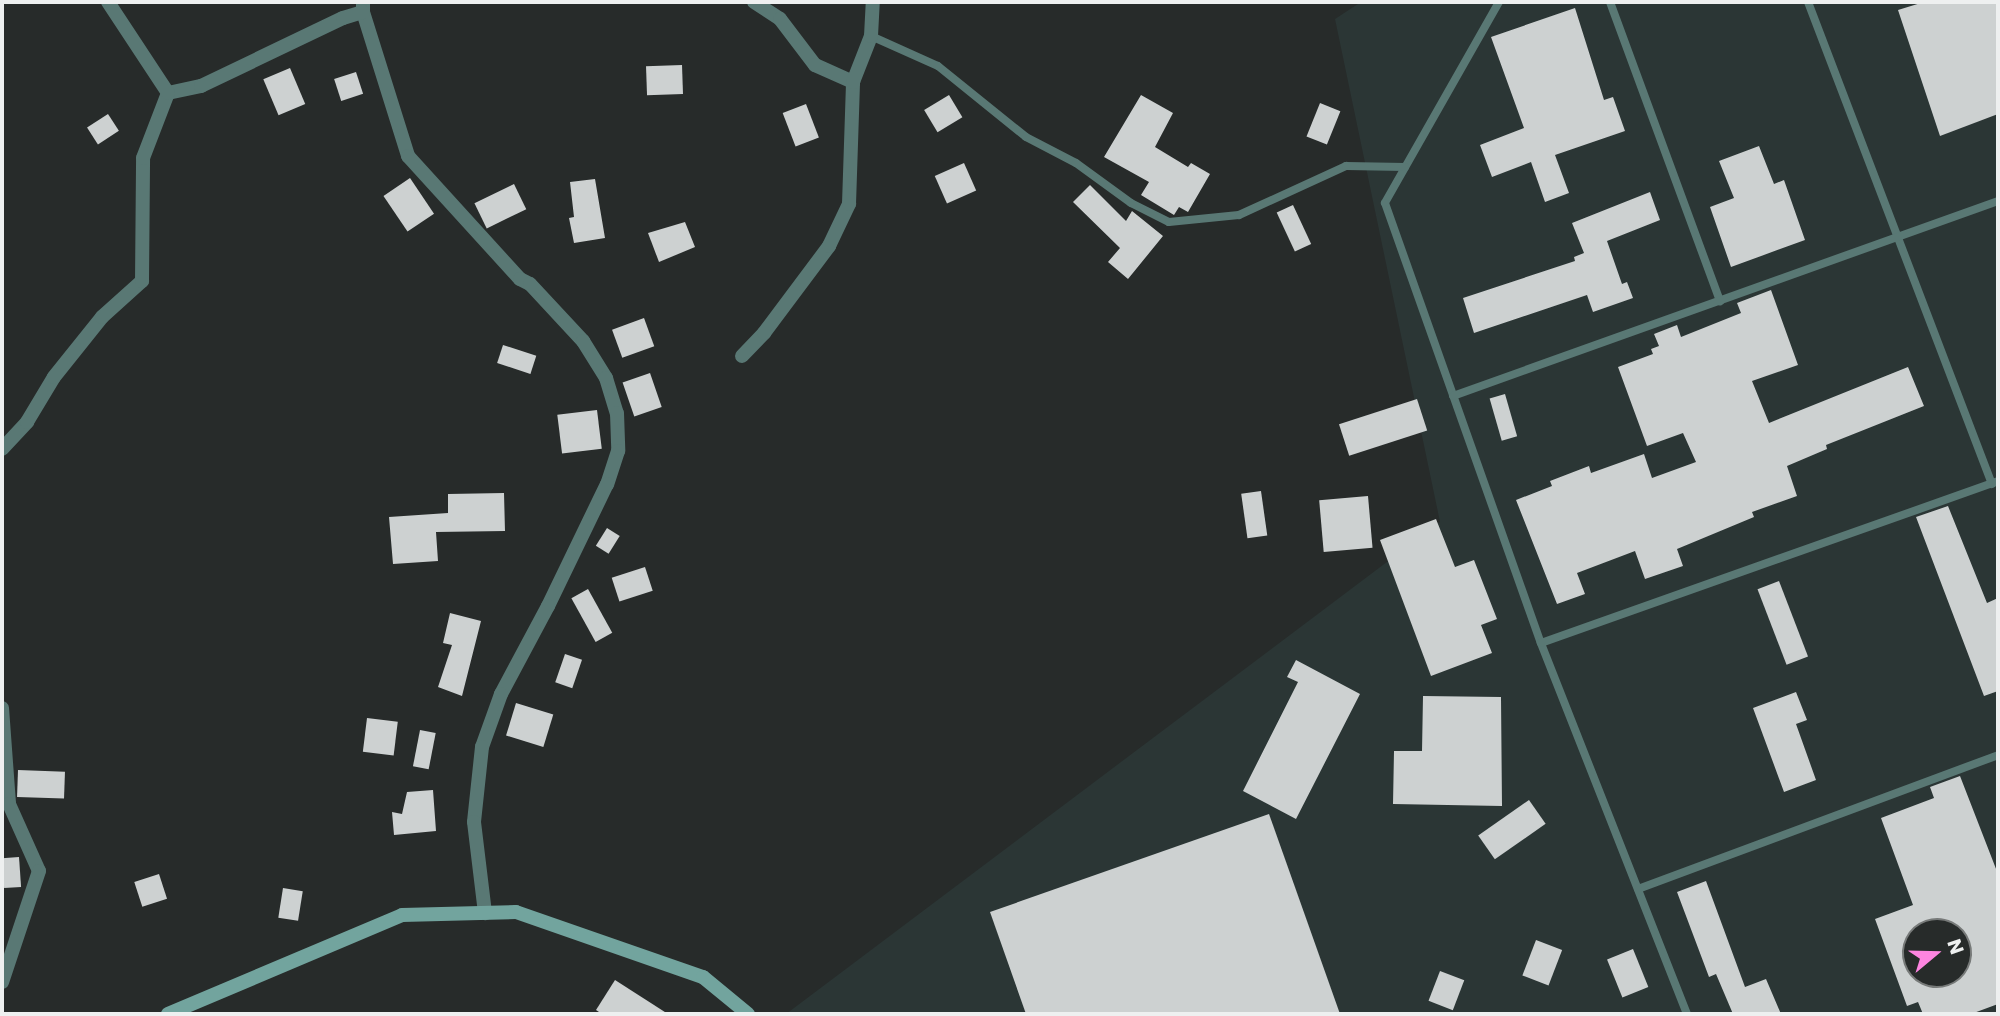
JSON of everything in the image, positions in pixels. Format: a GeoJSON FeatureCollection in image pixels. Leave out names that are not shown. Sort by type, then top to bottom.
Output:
{"type":"FeatureCollection","features":[{"type":"Feature","properties":{"kind":"street"},"geometry":{"type":"LineString","coordinates":[[108,2],[167,93]]}},
{"type":"Feature","properties":{"kind":"street"},"geometry":{"type":"LineString","coordinates":[[754,2],[780,19],[814,65],[853,82]]}},
{"type":"Feature","properties":{"kind":"street"},"geometry":{"type":"LineString","coordinates":[[742,356],[764,333],[829,246],[849,204],[853,82],[871,36],[873,2]]}},
{"type":"Feature","properties":{"kind":"street"},"geometry":{"type":"LineString","coordinates":[[167,93],[201,86],[363,7],[408,156],[520,279],[530,284],[583,341],[606,378],[617,413],[618,451],[607,484],[548,606],[501,694],[482,747],[474,822],[485,913]]}},
{"type":"Feature","properties":{"kind":"street"},"geometry":{"type":"LineString","coordinates":[[2,449],[27,422],[54,377],[102,317],[142,281],[143,158],[167,93]]}},
{"type":"Feature","properties":{"kind":"street"},"geometry":{"type":"LineString","coordinates":[[2,708],[9,804],[39,871],[2,982]]}},
{"type":"Feature","properties":{"kind":"street"},"geometry":{"type":"LineString","coordinates":[[168,1014],[402,915],[516,912],[703,977],[748,1014]]}},
{"type":"Feature","properties":{"kind":"lane"},"geometry":{"type":"LineString","coordinates":[[1499,2],[1385,203],[1541,643],[1687,1014]]}},
{"type":"Feature","properties":{"kind":"lane"},"geometry":{"type":"LineString","coordinates":[[1610,2],[1720,301]]}},
{"type":"Feature","properties":{"kind":"lane"},"geometry":{"type":"LineString","coordinates":[[1541,643],[1995,482],[1897,237],[1808,2]]}},
{"type":"Feature","properties":{"kind":"lane"},"geometry":{"type":"LineString","coordinates":[[871,36],[938,66],[1026,137],[1076,163],[1131,202],[1169,222],[1239,215],[1346,166],[1405,167]]}},
{"type":"Feature","properties":{"kind":"lane"},"geometry":{"type":"LineString","coordinates":[[1453,396],[1998,201]]}},
{"type":"Feature","properties":{"kind":"lane"},"geometry":{"type":"LineString","coordinates":[[1638,889],[1998,755]]}},
{"type":"Feature","properties":{"kind":"shaded area"},"geometry":{"type":"Polygon","coordinates":[[[1361,2],[1998,2],[1998,1014],[786,1014],[1440,522],[1335,19],[1361,2]]]}},
{"type":"Feature","properties":{"kind":"building"},"geometry":{"type":"Polygon","coordinates":[[[1924,2],[1998,2],[1998,114],[1940,136],[1898,10],[1924,2]]]}},
{"type":"Feature","properties":{"kind":"building"},"geometry":{"type":"Polygon","coordinates":[[[1575,8],[1604,100],[1613,97],[1625,131],[1555,155],[1569,193],[1545,202],[1531,162],[1492,177],[1480,145],[1524,128],[1491,37],[1575,8]]]}},
{"type":"Feature","properties":{"kind":"building"},"geometry":{"type":"Polygon","coordinates":[[[682,65],[683,94],[647,95],[646,66],[682,65]]]}},
{"type":"Feature","properties":{"kind":"building"},"geometry":{"type":"Polygon","coordinates":[[[290,68],[305,104],[279,115],[263,79],[290,68]]]}},
{"type":"Feature","properties":{"kind":"building"},"geometry":{"type":"Polygon","coordinates":[[[356,72],[363,94],[341,101],[334,79],[356,72]]]}},
{"type":"Feature","properties":{"kind":"building"},"geometry":{"type":"Polygon","coordinates":[[[949,95],[962,117],[938,132],[924,110],[949,95]]]}},
{"type":"Feature","properties":{"kind":"building"},"geometry":{"type":"Polygon","coordinates":[[[1141,95],[1173,113],[1155,147],[1188,167],[1191,163],[1210,174],[1188,212],[1179,207],[1174,215],[1141,195],[1149,182],[1104,157],[1141,95]]]}},
{"type":"Feature","properties":{"kind":"building"},"geometry":{"type":"Polygon","coordinates":[[[1320,103],[1340,111],[1327,145],[1307,136],[1320,103]]]}},
{"type":"Feature","properties":{"kind":"building"},"geometry":{"type":"Polygon","coordinates":[[[806,104],[819,138],[796,147],[783,113],[806,104]]]}},
{"type":"Feature","properties":{"kind":"building"},"geometry":{"type":"Polygon","coordinates":[[[108,114],[119,131],[98,144],[87,128],[108,114]]]}},
{"type":"Feature","properties":{"kind":"building"},"geometry":{"type":"Polygon","coordinates":[[[1759,146],[1774,184],[1784,180],[1805,240],[1731,267],[1710,207],[1734,198],[1719,161],[1759,146]]]}},
{"type":"Feature","properties":{"kind":"building"},"geometry":{"type":"Polygon","coordinates":[[[964,163],[976,190],[947,203],[935,176],[964,163]]]}},
{"type":"Feature","properties":{"kind":"building"},"geometry":{"type":"Polygon","coordinates":[[[410,178],[434,214],[408,232],[383,196],[410,178]]]}},
{"type":"Feature","properties":{"kind":"building"},"geometry":{"type":"Polygon","coordinates":[[[595,179],[605,238],[574,243],[569,218],[574,217],[570,182],[595,179]]]}},
{"type":"Feature","properties":{"kind":"building"},"geometry":{"type":"Polygon","coordinates":[[[514,184],[526,209],[487,228],[474,203],[514,184]]]}},
{"type":"Feature","properties":{"kind":"building"},"geometry":{"type":"Polygon","coordinates":[[[1090,185],[1126,221],[1132,211],[1163,236],[1128,279],[1108,262],[1120,248],[1073,202],[1090,185]]]}},
{"type":"Feature","properties":{"kind":"building"},"geometry":{"type":"Polygon","coordinates":[[[1650,192],[1660,220],[1607,241],[1622,284],[1627,282],[1633,298],[1593,312],[1587,295],[1474,333],[1463,298],[1575,261],[1574,257],[1584,253],[1572,223],[1650,192]]]}},
{"type":"Feature","properties":{"kind":"building"},"geometry":{"type":"Polygon","coordinates":[[[1293,205],[1311,244],[1295,252],[1277,213],[1293,205]]]}},
{"type":"Feature","properties":{"kind":"building"},"geometry":{"type":"Polygon","coordinates":[[[685,222],[695,247],[659,262],[648,233],[685,222]]]}},
{"type":"Feature","properties":{"kind":"building"},"geometry":{"type":"Polygon","coordinates":[[[1771,290],[1798,365],[1752,381],[1769,423],[1908,367],[1924,406],[1826,445],[1827,449],[1787,466],[1797,496],[1752,512],[1754,517],[1677,549],[1683,566],[1645,579],[1635,551],[1577,573],[1585,594],[1557,604],[1516,500],[1552,486],[1550,481],[1589,466],[1591,473],[1644,454],[1652,478],[1696,462],[1683,433],[1647,446],[1618,367],[1653,354],[1651,349],[1659,346],[1654,334],[1677,325],[1681,337],[1741,313],[1737,303],[1771,290]]]}},
{"type":"Feature","properties":{"kind":"building"},"geometry":{"type":"Polygon","coordinates":[[[644,318],[654,346],[622,358],[612,330],[644,318]]]}},
{"type":"Feature","properties":{"kind":"building"},"geometry":{"type":"Polygon","coordinates":[[[503,345],[536,356],[530,374],[497,363],[503,345]]]}},
{"type":"Feature","properties":{"kind":"building"},"geometry":{"type":"Polygon","coordinates":[[[650,373],[662,407],[634,416],[623,382],[650,373]]]}},
{"type":"Feature","properties":{"kind":"building"},"geometry":{"type":"Polygon","coordinates":[[[1505,394],[1517,436],[1502,441],[1490,398],[1505,394]]]}},
{"type":"Feature","properties":{"kind":"building"},"geometry":{"type":"Polygon","coordinates":[[[1417,399],[1427,430],[1349,456],[1339,424],[1417,399]]]}},
{"type":"Feature","properties":{"kind":"building"},"geometry":{"type":"Polygon","coordinates":[[[597,410],[602,449],[562,454],[557,415],[597,410]]]}},
{"type":"Feature","properties":{"kind":"building"},"geometry":{"type":"Polygon","coordinates":[[[1261,491],[1267,536],[1247,538],[1241,494],[1261,491]]]}},
{"type":"Feature","properties":{"kind":"building"},"geometry":{"type":"Polygon","coordinates":[[[504,493],[505,531],[436,532],[438,561],[393,564],[389,517],[448,513],[448,494],[504,493]]]}},
{"type":"Feature","properties":{"kind":"building"},"geometry":{"type":"Polygon","coordinates":[[[1368,496],[1373,548],[1324,552],[1319,500],[1368,496]]]}},
{"type":"Feature","properties":{"kind":"building"},"geometry":{"type":"Polygon","coordinates":[[[1948,506],[1987,603],[1998,598],[1998,691],[1984,696],[1916,517],[1948,506]]]}},
{"type":"Feature","properties":{"kind":"building"},"geometry":{"type":"Polygon","coordinates":[[[1436,519],[1455,567],[1474,560],[1497,619],[1481,625],[1492,653],[1431,676],[1380,540],[1436,519]]]}},
{"type":"Feature","properties":{"kind":"building"},"geometry":{"type":"Polygon","coordinates":[[[607,528],[620,536],[609,554],[596,546],[607,528]]]}},
{"type":"Feature","properties":{"kind":"building"},"geometry":{"type":"Polygon","coordinates":[[[645,567],[653,591],[619,602],[612,578],[645,567]]]}},
{"type":"Feature","properties":{"kind":"building"},"geometry":{"type":"Polygon","coordinates":[[[1779,581],[1808,657],[1787,665],[1758,589],[1779,581]]]}},
{"type":"Feature","properties":{"kind":"building"},"geometry":{"type":"Polygon","coordinates":[[[588,589],[612,633],[596,642],[571,598],[588,589]]]}},
{"type":"Feature","properties":{"kind":"building"},"geometry":{"type":"Polygon","coordinates":[[[450,613],[481,621],[462,696],[438,687],[452,645],[443,643],[450,613]]]}},
{"type":"Feature","properties":{"kind":"building"},"geometry":{"type":"Polygon","coordinates":[[[565,654],[582,660],[572,688],[555,682],[565,654]]]}},
{"type":"Feature","properties":{"kind":"building"},"geometry":{"type":"Polygon","coordinates":[[[1296,660],[1360,694],[1296,819],[1243,791],[1298,682],[1287,677],[1296,660]]]}},
{"type":"Feature","properties":{"kind":"building"},"geometry":{"type":"Polygon","coordinates":[[[1796,692],[1807,720],[1796,724],[1816,780],[1784,792],[1753,708],[1796,692]]]}},
{"type":"Feature","properties":{"kind":"building"},"geometry":{"type":"Polygon","coordinates":[[[1423,696],[1501,697],[1502,806],[1393,804],[1394,751],[1422,751],[1423,696]]]}},
{"type":"Feature","properties":{"kind":"building"},"geometry":{"type":"Polygon","coordinates":[[[516,703],[553,714],[543,747],[506,736],[516,703]]]}},
{"type":"Feature","properties":{"kind":"building"},"geometry":{"type":"Polygon","coordinates":[[[367,718],[398,722],[394,756],[363,752],[367,718]]]}},
{"type":"Feature","properties":{"kind":"building"},"geometry":{"type":"Polygon","coordinates":[[[420,730],[436,733],[429,769],[413,766],[420,730]]]}},
{"type":"Feature","properties":{"kind":"building"},"geometry":{"type":"Polygon","coordinates":[[[18,770],[65,772],[64,799],[17,797],[18,770]]]}},
{"type":"Feature","properties":{"kind":"building"},"geometry":{"type":"Polygon","coordinates":[[[1960,776],[1998,874],[1998,1004],[1971,1014],[1923,1014],[1918,1002],[1907,1006],[1875,919],[1913,905],[1881,818],[1934,798],[1930,787],[1960,776]]]}},
{"type":"Feature","properties":{"kind":"building"},"geometry":{"type":"Polygon","coordinates":[[[433,790],[436,831],[394,835],[392,812],[402,814],[407,792],[433,790]]]}},
{"type":"Feature","properties":{"kind":"building"},"geometry":{"type":"Polygon","coordinates":[[[1529,800],[1546,824],[1495,859],[1478,836],[1529,800]]]}},
{"type":"Feature","properties":{"kind":"building"},"geometry":{"type":"Polygon","coordinates":[[[1269,814],[1340,1014],[1026,1014],[990,912],[1269,814]]]}},
{"type":"Feature","properties":{"kind":"building"},"geometry":{"type":"Polygon","coordinates":[[[19,857],[21,887],[4,888],[2,858],[19,857]]]}},
{"type":"Feature","properties":{"kind":"building"},"geometry":{"type":"Polygon","coordinates":[[[159,874],[167,899],[142,907],[134,882],[159,874]]]}},
{"type":"Feature","properties":{"kind":"building"},"geometry":{"type":"Polygon","coordinates":[[[1706,881],[1745,987],[1766,979],[1781,1014],[1733,1014],[1716,974],[1709,977],[1677,892],[1706,881]]]}},
{"type":"Feature","properties":{"kind":"building"},"geometry":{"type":"Polygon","coordinates":[[[283,888],[303,891],[298,921],[278,918],[283,888]]]}},
{"type":"Feature","properties":{"kind":"building"},"geometry":{"type":"Polygon","coordinates":[[[1536,940],[1562,950],[1549,986],[1522,975],[1536,940]]]}},
{"type":"Feature","properties":{"kind":"building"},"geometry":{"type":"Polygon","coordinates":[[[1633,949],[1648,987],[1622,998],[1607,959],[1633,949]]]}},
{"type":"Feature","properties":{"kind":"building"},"geometry":{"type":"Polygon","coordinates":[[[1440,971],[1464,980],[1453,1010],[1429,1001],[1440,971]]]}},
{"type":"Feature","properties":{"kind":"building"},"geometry":{"type":"Polygon","coordinates":[[[615,980],[668,1014],[602,1014],[596,1010],[615,980]]]}}]}
